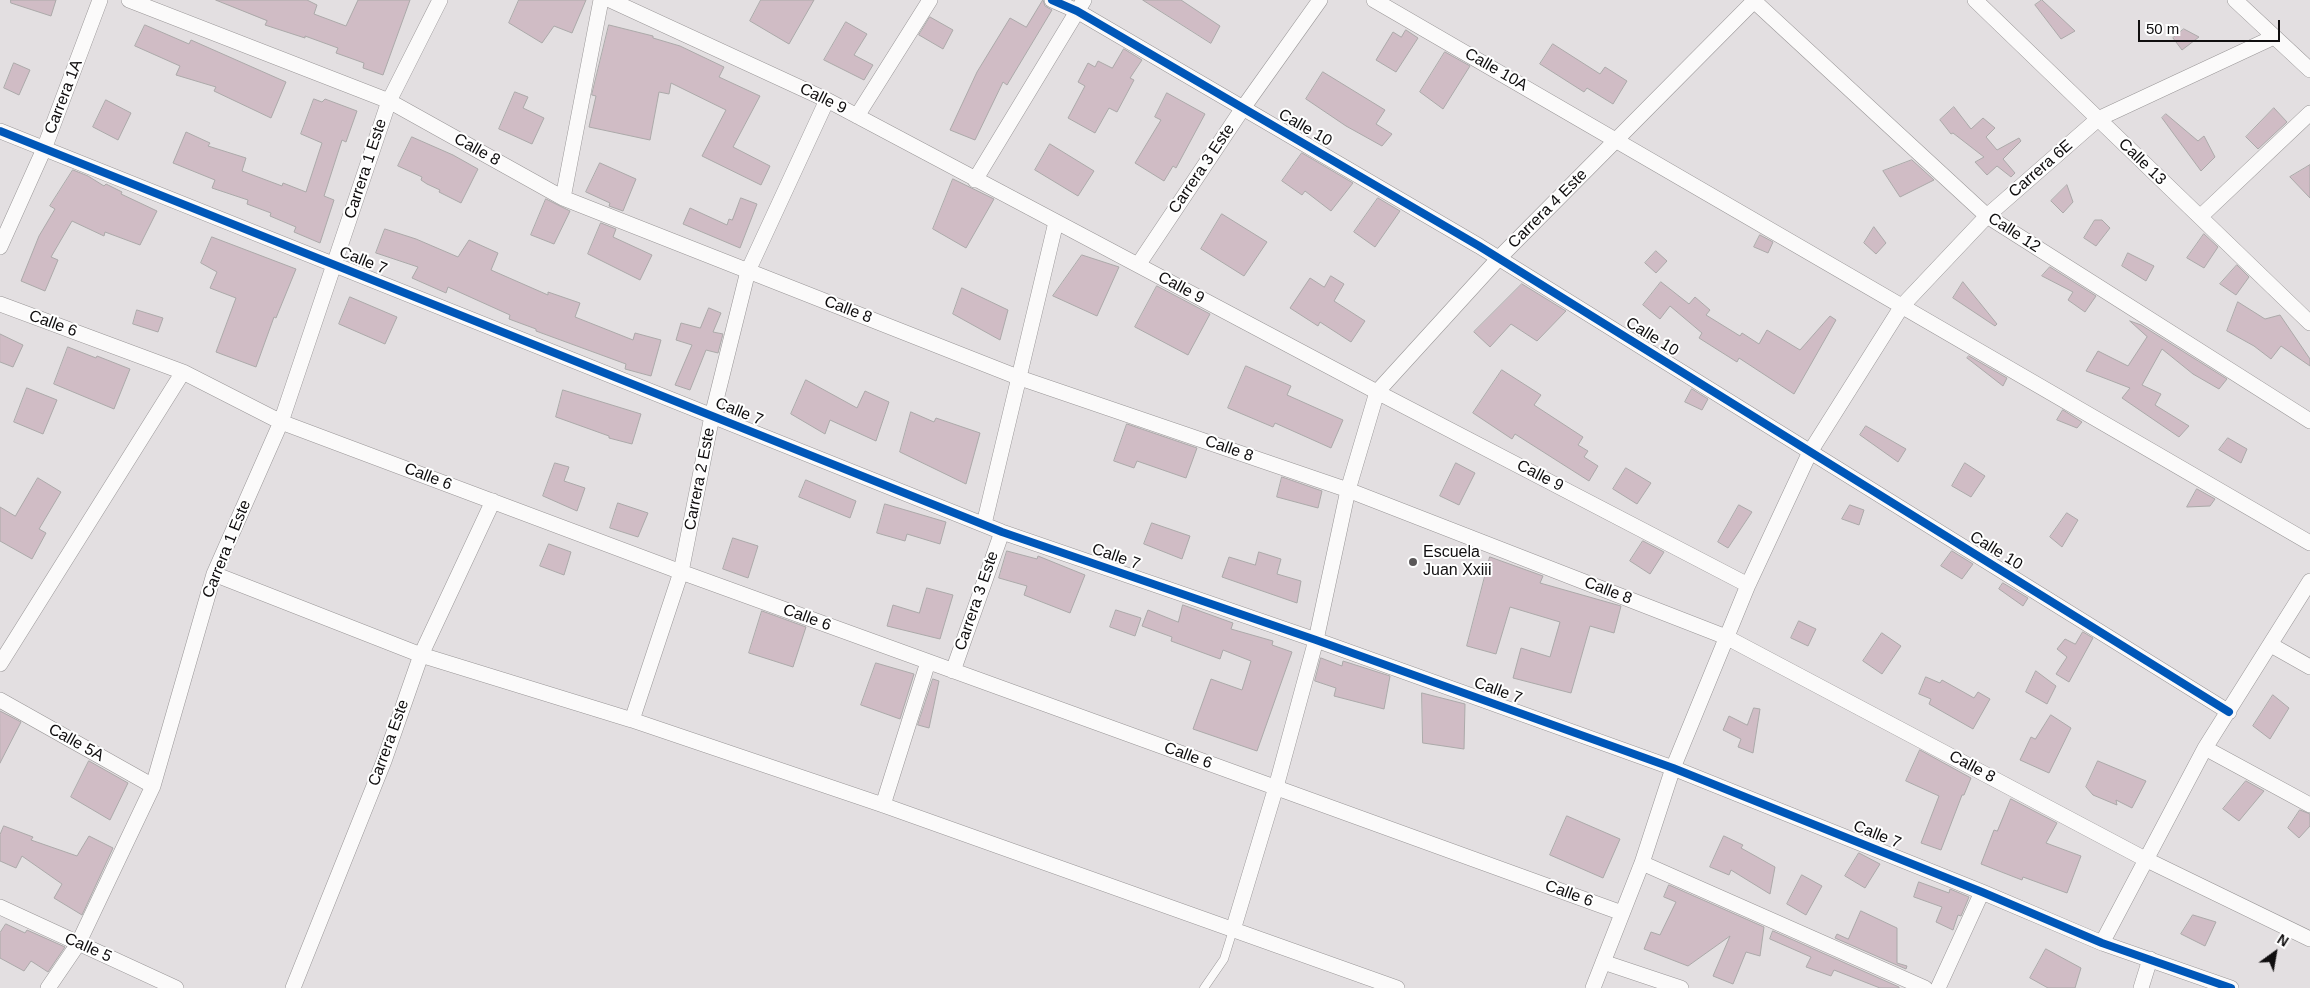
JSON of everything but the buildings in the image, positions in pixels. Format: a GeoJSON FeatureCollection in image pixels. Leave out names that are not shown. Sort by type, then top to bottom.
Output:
{"type":"FeatureCollection","features":[{"type":"Feature","properties":{"kind":"street","name":"Carrera 1A"},"geometry":{"type":"LineString","coordinates":[[0,247],[44,149],[100,0]]}},
{"type":"Feature","properties":{"kind":"street","name":"Calle 8"},"geometry":{"type":"LineString","coordinates":[[130,0],[389,101],[563,198],[1020,378],[1348,490],[1726,637],[2145,859],[2310,939]]}},
{"type":"Feature","properties":{"kind":"street","name":"Carrera 1 Este"},"geometry":{"type":"LineString","coordinates":[[48,988],[78,944],[153,786],[214,574],[281,422],[389,101],[440,0]]}},
{"type":"Feature","properties":{"kind":"street"},"geometry":{"type":"LineString","coordinates":[[563,198],[601,0]]}},
{"type":"Feature","properties":{"kind":"street","name":"Calle 9"},"geometry":{"type":"LineString","coordinates":[[610,0],[827,100],[1377,392],[1748,585]]}},
{"type":"Feature","properties":{"kind":"street"},"geometry":{"type":"LineString","coordinates":[[857,116],[930,0]]}},
{"type":"Feature","properties":{"kind":"street","name":"Calle 10"},"geometry":{"type":"LineString","coordinates":[[1052,0],[1080,5],[1243,108],[1499,258],[2229,712]]}},
{"type":"Feature","properties":{"kind":"street","name":"Carrera 3 Este"},"geometry":{"type":"LineString","coordinates":[[1138,265],[1243,108],[1320,0]]}},
{"type":"Feature","properties":{"kind":"street","name":"Calle 10A"},"geometry":{"type":"LineString","coordinates":[[1374,0],[2310,543]]}},
{"type":"Feature","properties":{"kind":"street","name":"Carrera 4 Este"},"geometry":{"type":"LineString","coordinates":[[1233,930],[1276,787],[1316,640],[1348,490],[1377,392],[1499,258],[1754,0]]}},
{"type":"Feature","properties":{"kind":"street","name":"Calle 12"},"geometry":{"type":"LineString","coordinates":[[1754,0],[1987,216],[2310,421]]}},
{"type":"Feature","properties":{"kind":"street","name":"Calle 13"},"geometry":{"type":"LineString","coordinates":[[1975,0],[2310,324]]}},
{"type":"Feature","properties":{"kind":"street"},"geometry":{"type":"LineString","coordinates":[[2235,0],[2310,70]]}},
{"type":"Feature","properties":{"kind":"street"},"geometry":{"type":"LineString","coordinates":[[975,180],[1080,5]]}},
{"type":"Feature","properties":{"kind":"street","name":"Carrera 6E"},"geometry":{"type":"LineString","coordinates":[[1593,988],[1642,863],[1673,768],[1748,585],[1810,452],[1902,306],[1987,216],[2098,119],[2274,37]]}},
{"type":"Feature","properties":{"kind":"street","name":"Carrera 2 Este"},"geometry":{"type":"LineString","coordinates":[[632,720],[681,572],[712,416],[748,271],[827,100]]}},
{"type":"Feature","properties":{"kind":"street"},"geometry":{"type":"LineString","coordinates":[[2200,217],[2310,113]]}},
{"type":"Feature","properties":{"kind":"street","name":"Calle 7"},"geometry":{"type":"LineString","coordinates":[[0,131],[1002,532],[1316,640],[1673,768],[1982,892],[2102,943],[2231,988]]}},
{"type":"Feature","properties":{"kind":"street","name":"Carrera 3 Este"},"geometry":{"type":"LineString","coordinates":[[984,524],[1056,222]]}},
{"type":"Feature","properties":{"kind":"street","name":"Calle 6"},"geometry":{"type":"LineString","coordinates":[[0,304],[183,372],[281,422],[681,572],[1622,913]]}},
{"type":"Feature","properties":{"kind":"street"},"geometry":{"type":"LineString","coordinates":[[0,664],[183,372]]}},
{"type":"Feature","properties":{"kind":"street","name":"Carrera Este"},"geometry":{"type":"LineString","coordinates":[[293,988],[384,760],[421,655],[493,501]]}},
{"type":"Feature","properties":{"kind":"street","name":"Carrera 3 Este"},"geometry":{"type":"LineString","coordinates":[[953,671],[1002,532]]}},
{"type":"Feature","properties":{"kind":"street"},"geometry":{"type":"LineString","coordinates":[[214,574],[421,655],[632,720],[883,805],[1398,988]]}},
{"type":"Feature","properties":{"kind":"street"},"geometry":{"type":"LineString","coordinates":[[2102,943],[2205,748],[2310,581]]}},
{"type":"Feature","properties":{"kind":"street"},"geometry":{"type":"LineString","coordinates":[[2271,645],[2310,667]]}},
{"type":"Feature","properties":{"kind":"street"},"geometry":{"type":"LineString","coordinates":[[883,805],[928,662]]}},
{"type":"Feature","properties":{"kind":"street","name":"Calle 5A"},"geometry":{"type":"LineString","coordinates":[[0,700],[153,786]]}},
{"type":"Feature","properties":{"kind":"street"},"geometry":{"type":"LineString","coordinates":[[2205,748],[2310,805]]}},
{"type":"Feature","properties":{"kind":"street"},"geometry":{"type":"LineString","coordinates":[[1642,863],[1926,988]]}},
{"type":"Feature","properties":{"kind":"street"},"geometry":{"type":"LineString","coordinates":[[1938,988],[1982,892]]}},
{"type":"Feature","properties":{"kind":"street","name":"Calle 5"},"geometry":{"type":"LineString","coordinates":[[0,907],[176,988]]}},
{"type":"Feature","properties":{"kind":"street"},"geometry":{"type":"LineString","coordinates":[[2141,988],[2150,959]]}},
{"type":"Feature","properties":{"kind":"street"},"geometry":{"type":"LineString","coordinates":[[1603,962],[1681,988]]}},
{"type":"Feature","properties":{"kind":"lane"},"geometry":{"type":"LineString","coordinates":[[1204,988],[1224,959],[1233,930]]}},
{"type":"Feature","properties":{"kind":"cycle path"},"geometry":{"type":"LineString","coordinates":[[1052,0],[1077,11],[1479,246],[2229,712]]}},
{"type":"Feature","properties":{"kind":"cycle path"},"geometry":{"type":"LineString","coordinates":[[0,131],[1002,532],[1316,640],[1673,768],[1982,892],[2102,943],[2231,988]]}},
{"type":"Feature","properties":{"kind":"place","name":"Escuela Juan Xxiii"},"geometry":{"type":"Point","coordinates":[1413,562]}}]}
